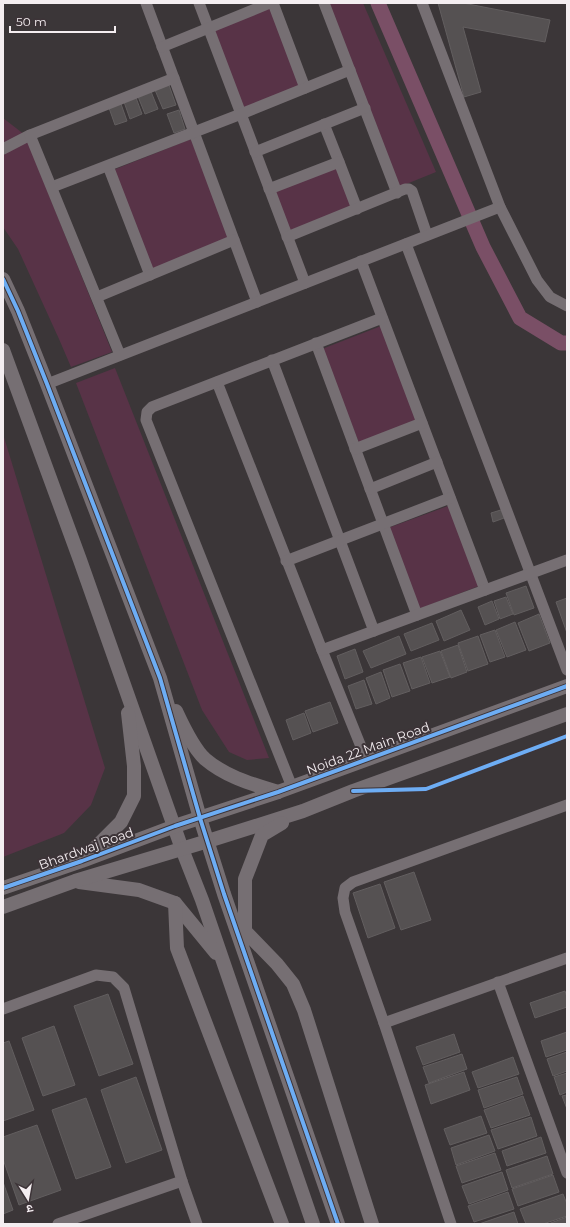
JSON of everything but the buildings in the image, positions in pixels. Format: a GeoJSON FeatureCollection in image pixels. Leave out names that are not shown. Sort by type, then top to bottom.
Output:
{"type":"FeatureCollection","features":[{"type":"Feature","properties":{"kind":"street"},"geometry":{"type":"LineString","coordinates":[[146,3],[257,302]]}},
{"type":"Feature","properties":{"kind":"street"},"geometry":{"type":"LineString","coordinates":[[199,3],[305,283]]}},
{"type":"Feature","properties":{"kind":"street"},"geometry":{"type":"LineString","coordinates":[[162,46],[272,3],[306,88]]}},
{"type":"Feature","properties":{"kind":"street"},"geometry":{"type":"LineString","coordinates":[[324,3],[397,192]]}},
{"type":"Feature","properties":{"kind":"street"},"geometry":{"type":"LineString","coordinates":[[422,3],[500,207],[537,280],[550,297],[567,306]]}},
{"type":"Feature","properties":{"kind":"street"},"geometry":{"type":"LineString","coordinates":[[52,187],[194,133],[350,70]]}},
{"type":"Feature","properties":{"kind":"street"},"geometry":{"type":"LineString","coordinates":[[3,148],[30,135],[174,78]]}},
{"type":"Feature","properties":{"kind":"street"},"geometry":{"type":"LineString","coordinates":[[255,152],[365,108]]}},
{"type":"Feature","properties":{"kind":"street"},"geometry":{"type":"LineString","coordinates":[[324,124],[357,209]]}},
{"type":"Feature","properties":{"kind":"street"},"geometry":{"type":"LineString","coordinates":[[30,135],[120,355]]}},
{"type":"Feature","properties":{"kind":"street"},"geometry":{"type":"LineString","coordinates":[[269,189],[339,162]]}},
{"type":"Feature","properties":{"kind":"street"},"geometry":{"type":"LineString","coordinates":[[108,166],[150,275]]}},
{"type":"Feature","properties":{"kind":"street"},"geometry":{"type":"LineString","coordinates":[[287,237],[405,189],[412,191],[427,235]]}},
{"type":"Feature","properties":{"kind":"street"},"geometry":{"type":"LineString","coordinates":[[47,384],[500,207]]}},
{"type":"Feature","properties":{"kind":"street"},"geometry":{"type":"LineString","coordinates":[[97,297],[234,240]]}},
{"type":"Feature","properties":{"kind":"street"},"geometry":{"type":"LineString","coordinates":[[406,244],[566,664]]}},
{"type":"Feature","properties":{"kind":"street"},"geometry":{"type":"LineString","coordinates":[[361,261],[485,590]]}},
{"type":"Feature","properties":{"kind":"street"},"geometry":{"type":"LineString","coordinates":[[3,279],[18,311],[47,384],[160,678],[200,818],[338,1224]]}},
{"type":"Feature","properties":{"kind":"street"},"geometry":{"type":"LineString","coordinates":[[292,787],[146,420],[147,412],[152,407],[382,318]]}},
{"type":"Feature","properties":{"kind":"street"},"geometry":{"type":"LineString","coordinates":[[316,343],[417,615]]}},
{"type":"Feature","properties":{"kind":"street"},"geometry":{"type":"LineString","coordinates":[[3,350],[175,826],[314,1224]]}},
{"type":"Feature","properties":{"kind":"street"},"geometry":{"type":"LineString","coordinates":[[272,360],[374,631]]}},
{"type":"Feature","properties":{"kind":"street"},"geometry":{"type":"LineString","coordinates":[[216,382],[366,759]]}},
{"type":"Feature","properties":{"kind":"street"},"geometry":{"type":"LineString","coordinates":[[355,449],[422,423]]}},
{"type":"Feature","properties":{"kind":"street"},"geometry":{"type":"LineString","coordinates":[[370,489],[437,462]]}},
{"type":"Feature","properties":{"kind":"street"},"geometry":{"type":"LineString","coordinates":[[286,560],[450,498]]}},
{"type":"Feature","properties":{"kind":"street"},"geometry":{"type":"LineString","coordinates":[[322,650],[567,560]]}},
{"type":"Feature","properties":{"kind":"street"},"geometry":{"type":"LineString","coordinates":[[160,678],[189,737],[204,758],[226,774],[251,784],[278,792]]}},
{"type":"Feature","properties":{"kind":"street","name":"Noida 22 Main Road"},"geometry":{"type":"LineString","coordinates":[[175,826],[292,787],[567,686]]}},
{"type":"Feature","properties":{"kind":"street"},"geometry":{"type":"LineString","coordinates":[[82,861],[121,822],[134,796],[134,766],[126,689]]}},
{"type":"Feature","properties":{"kind":"street"},"geometry":{"type":"LineString","coordinates":[[3,907],[75,881],[303,811],[353,791],[567,714]]}},
{"type":"Feature","properties":{"kind":"street"},"geometry":{"type":"LineString","coordinates":[[450,1224],[384,1023],[345,912],[343,898],[345,888],[353,882],[567,805]]}},
{"type":"Feature","properties":{"kind":"street"},"geometry":{"type":"LineString","coordinates":[[245,954],[245,879],[262,835],[303,811]]}},
{"type":"Feature","properties":{"kind":"street","name":"Bhardwaj Road"},"geometry":{"type":"LineString","coordinates":[[3,888],[82,861],[175,826]]}},
{"type":"Feature","properties":{"kind":"street"},"geometry":{"type":"LineString","coordinates":[[75,881],[139,890],[175,903],[222,959]]}},
{"type":"Feature","properties":{"kind":"street"},"geometry":{"type":"LineString","coordinates":[[175,903],[177,948],[282,1224]]}},
{"type":"Feature","properties":{"kind":"street"},"geometry":{"type":"LineString","coordinates":[[245,931],[278,964],[293,984],[304,1010],[372,1224]]}},
{"type":"Feature","properties":{"kind":"street"},"geometry":{"type":"LineString","coordinates":[[384,1023],[567,958]]}},
{"type":"Feature","properties":{"kind":"street"},"geometry":{"type":"LineString","coordinates":[[3,1009],[96,975],[113,977],[124,988],[182,1181],[197,1224]]}},
{"type":"Feature","properties":{"kind":"street"},"geometry":{"type":"LineString","coordinates":[[498,982],[567,1173]]}},
{"type":"Feature","properties":{"kind":"street"},"geometry":{"type":"LineString","coordinates":[[58,1224],[182,1181]]}},
{"type":"Feature","properties":{"kind":"shaded area"},"geometry":{"type":"Polygon","coordinates":[[[329,3],[363,3],[436,172],[399,187],[329,3]]]}},
{"type":"Feature","properties":{"kind":"shaded area"},"geometry":{"type":"Polygon","coordinates":[[[271,6],[302,87],[243,110],[211,30],[271,6]]]}},
{"type":"Feature","properties":{"kind":"shaded area"},"geometry":{"type":"Polygon","coordinates":[[[3,118],[25,135],[112,352],[71,367],[18,249],[3,227],[3,118]]]}},
{"type":"Feature","properties":{"kind":"shaded area"},"geometry":{"type":"Polygon","coordinates":[[[191,139],[230,239],[152,269],[113,170],[191,139]]]}},
{"type":"Feature","properties":{"kind":"shaded area"},"geometry":{"type":"Polygon","coordinates":[[[337,165],[354,208],[289,233],[272,191],[337,165]]]}},
{"type":"Feature","properties":{"kind":"shaded area"},"geometry":{"type":"Polygon","coordinates":[[[381,326],[418,421],[359,443],[322,349],[381,326]]]}},
{"type":"Feature","properties":{"kind":"shaded area"},"geometry":{"type":"Polygon","coordinates":[[[115,368],[269,758],[247,760],[229,752],[202,710],[76,383],[115,368]]]}},
{"type":"Feature","properties":{"kind":"shaded area"},"geometry":{"type":"Polygon","coordinates":[[[3,434],[105,768],[91,805],[64,833],[3,857],[3,434]]]}},
{"type":"Feature","properties":{"kind":"shaded area"},"geometry":{"type":"Polygon","coordinates":[[[448,506],[479,586],[419,609],[388,528],[448,506]]]}},
{"type":"Feature","properties":{"kind":"waterway"},"geometry":{"type":"LineString","coordinates":[[378,3],[483,247],[520,318],[561,343],[567,343]]}},
{"type":"Feature","properties":{"kind":"cycle path"},"geometry":{"type":"LineString","coordinates":[[3,279],[18,311],[47,384],[160,678],[200,818],[224,894],[338,1224]]}},
{"type":"Feature","properties":{"kind":"cycle path"},"geometry":{"type":"LineString","coordinates":[[3,888],[82,861],[175,826],[278,792],[567,686]]}},
{"type":"Feature","properties":{"kind":"cycle path"},"geometry":{"type":"LineString","coordinates":[[353,791],[426,789],[567,736]]}}]}
